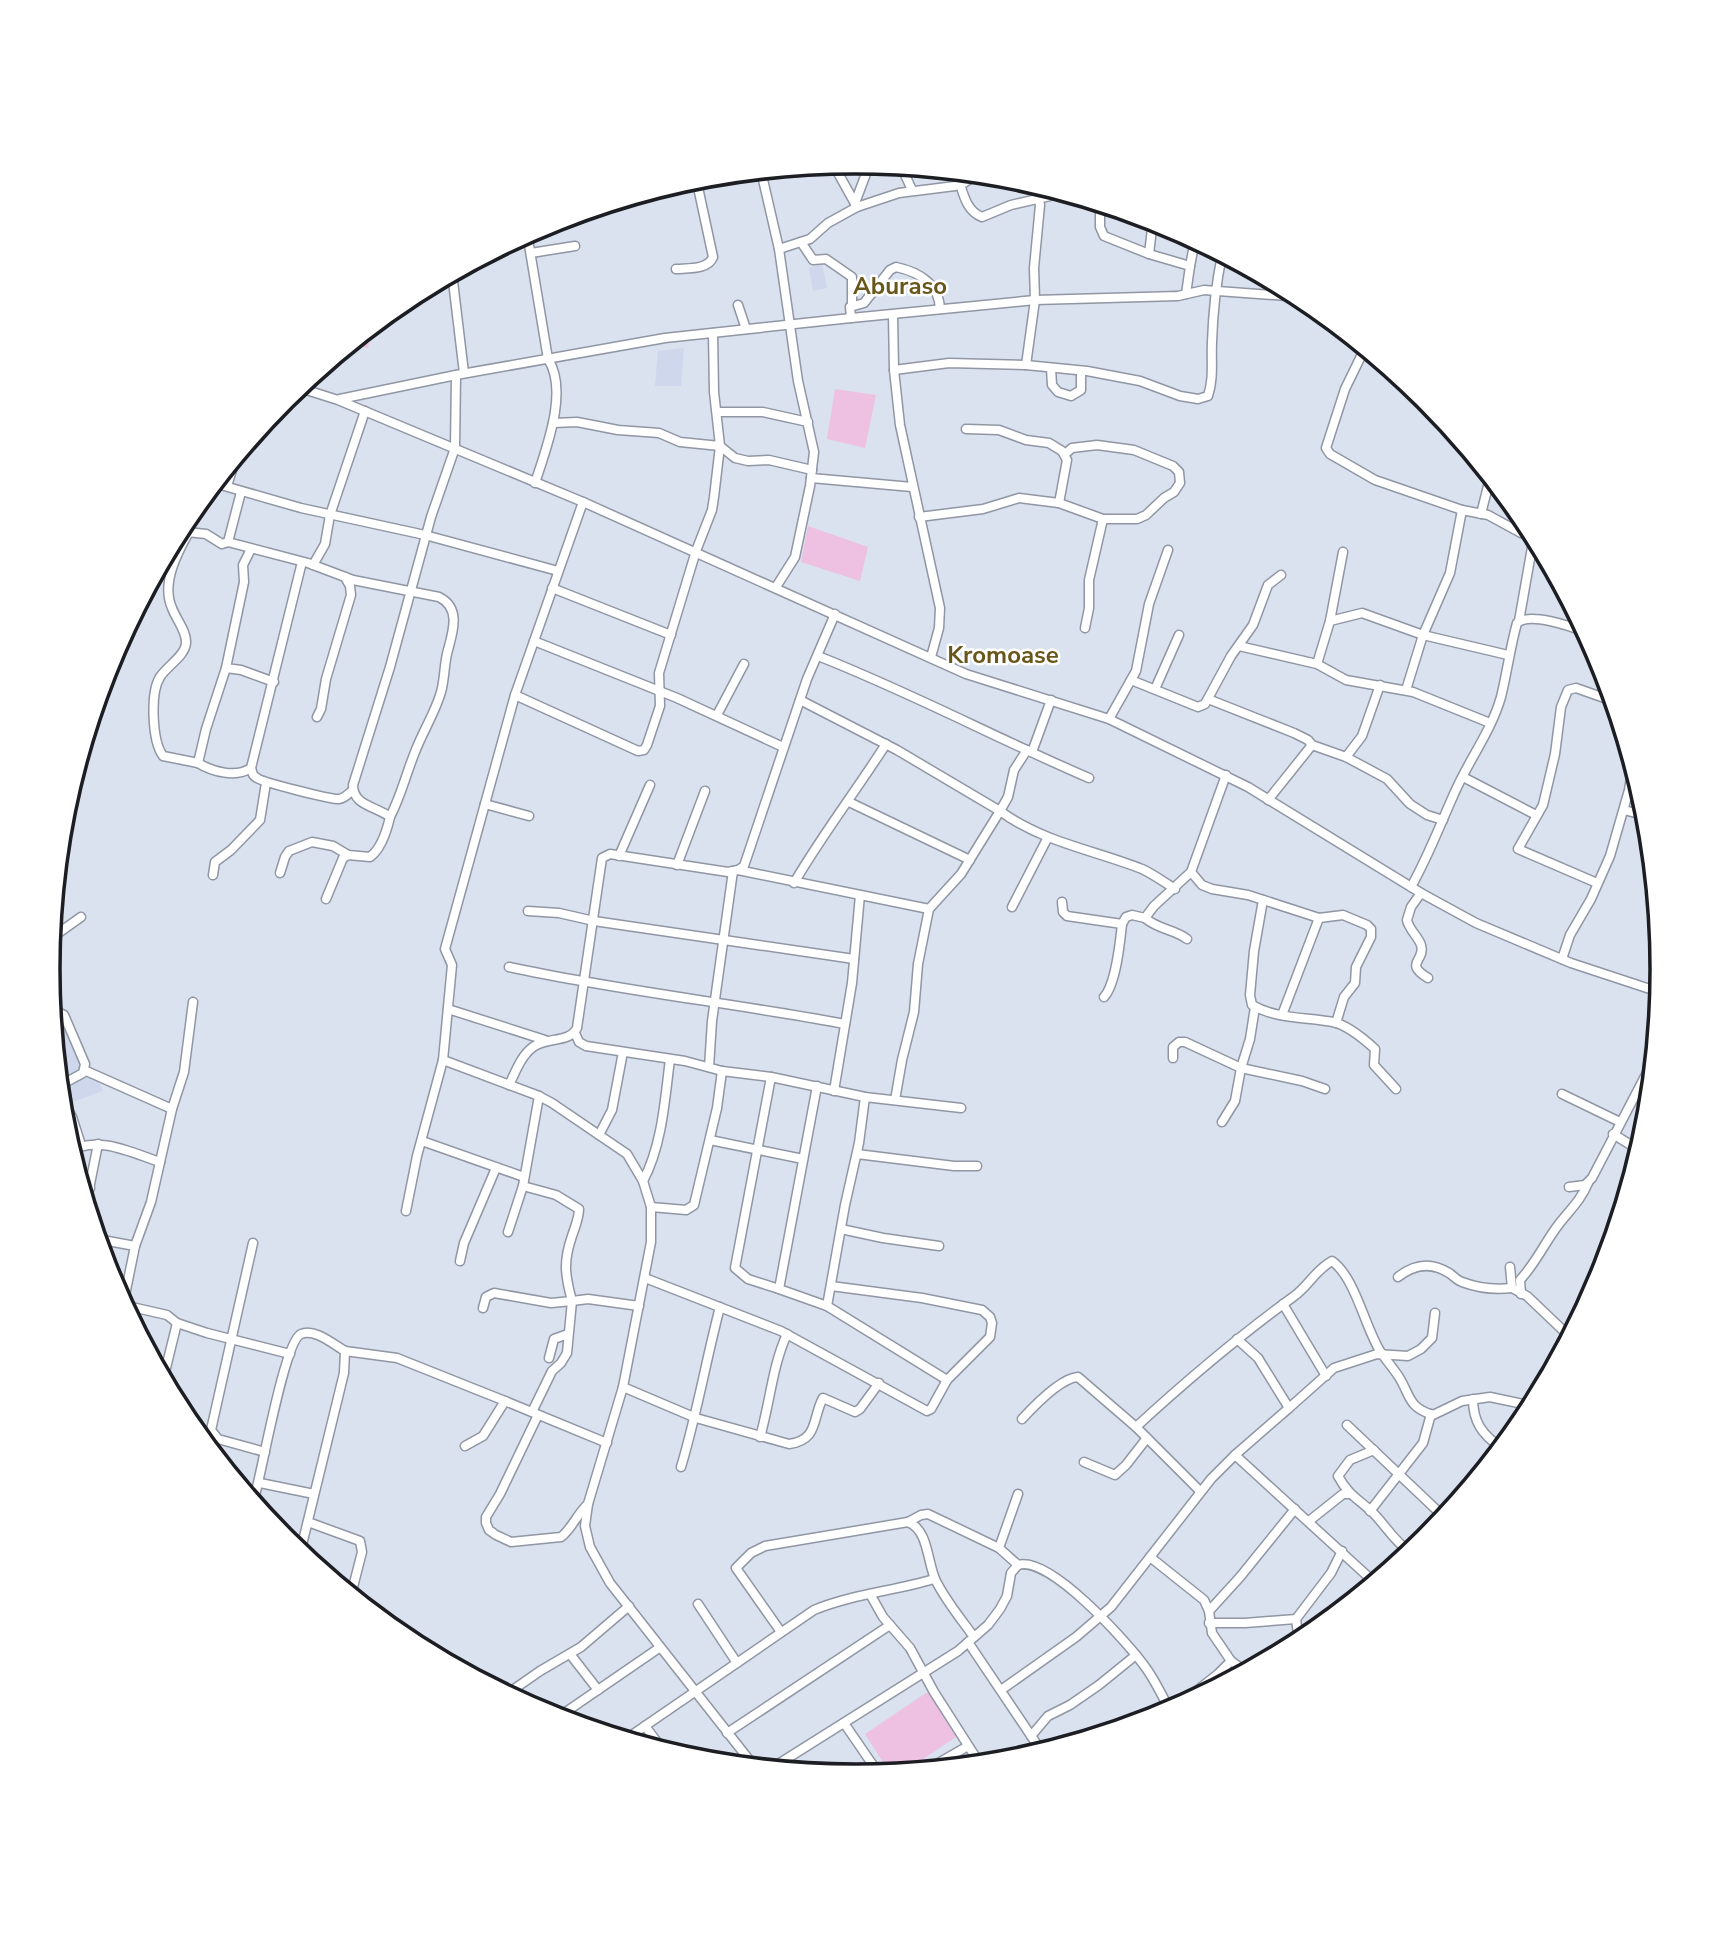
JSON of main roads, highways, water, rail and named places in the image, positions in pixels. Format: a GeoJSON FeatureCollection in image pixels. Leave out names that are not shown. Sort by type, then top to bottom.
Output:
{"type":"FeatureCollection","features":[{"type":"Feature","properties":{"kind":"district","name":"Aburaso"},"geometry":{"type":"Point","coordinates":[900,286]}},
{"type":"Feature","properties":{"kind":"district","name":"Kromoase"},"geometry":{"type":"Point","coordinates":[1003,655]}}]}
